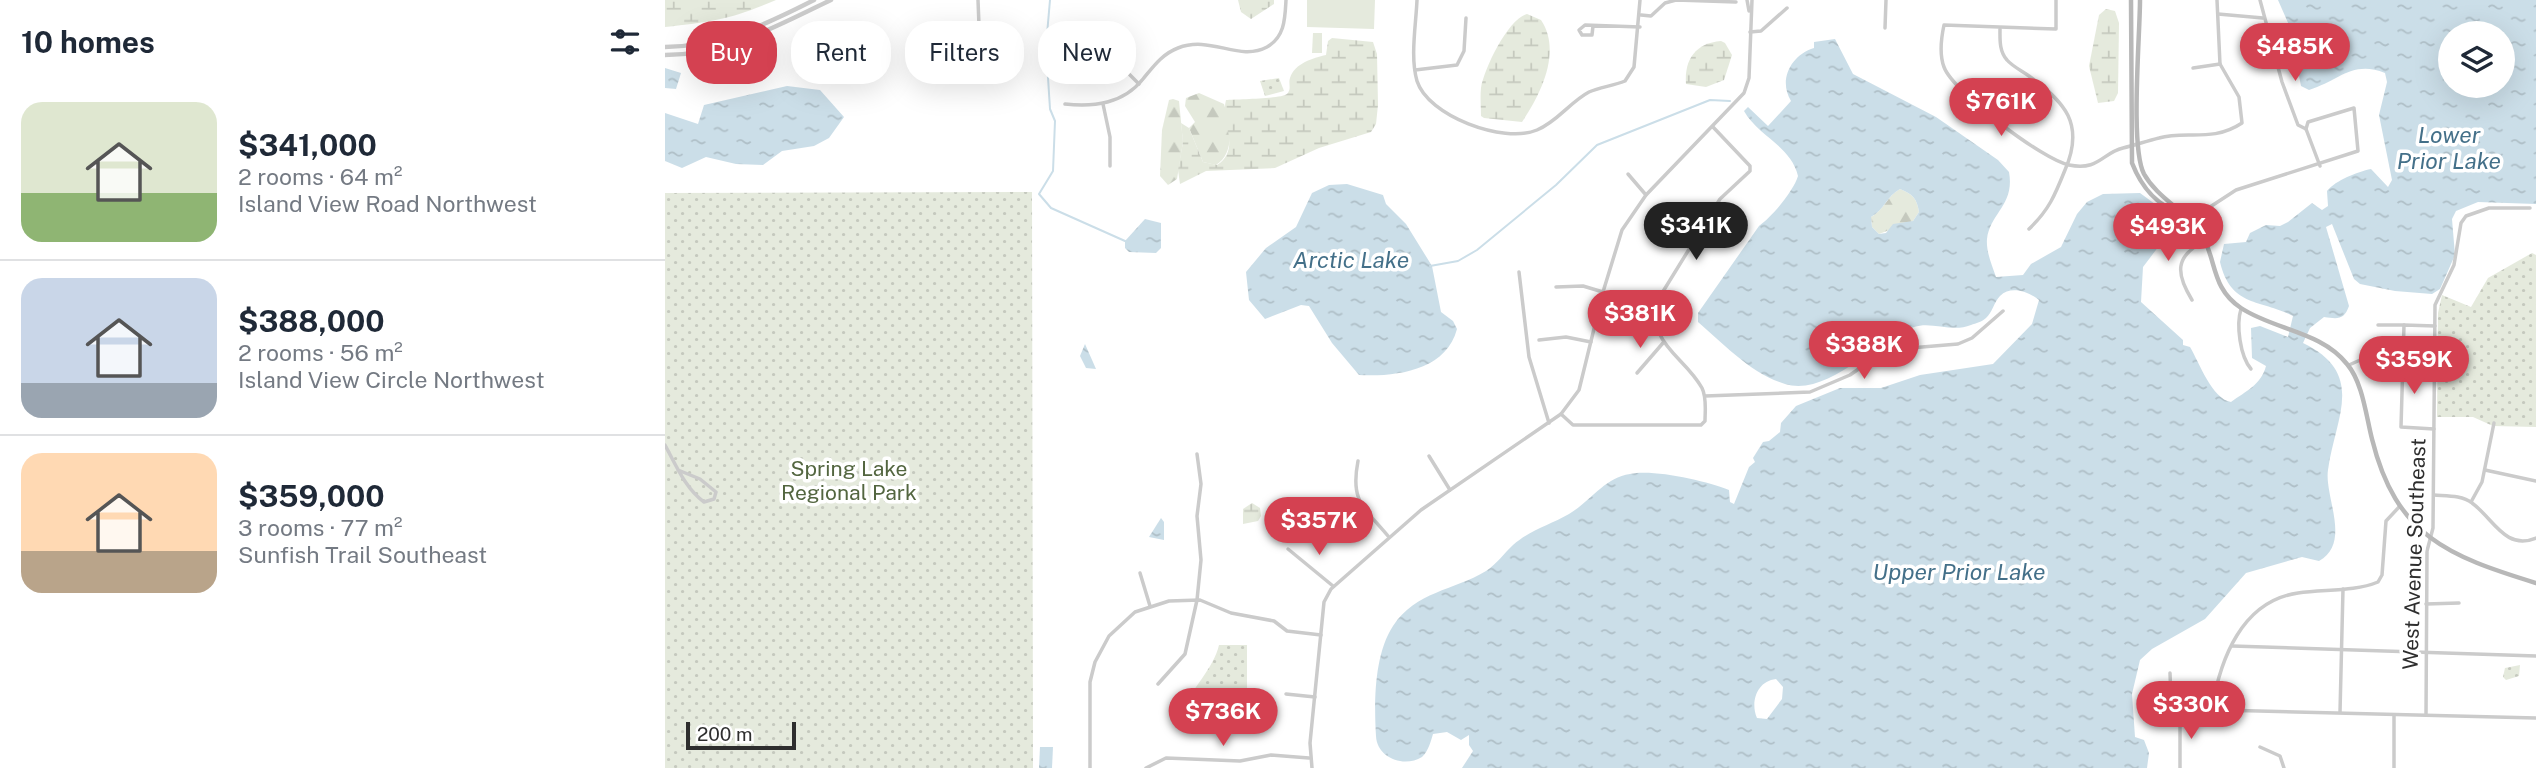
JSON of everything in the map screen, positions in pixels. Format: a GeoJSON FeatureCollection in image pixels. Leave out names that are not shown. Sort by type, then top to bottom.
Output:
{"type":"FeatureCollection","features":[{"type":"Feature","properties":{"kind":"main road"},"geometry":{"type":"LineString","coordinates":[[2131,0],[2133,146]]}},
{"type":"Feature","properties":{"kind":"main road"},"geometry":{"type":"LineString","coordinates":[[2140,0],[2132,163],[2144,188],[2163,204],[2190,220],[2205,241],[2216,279],[2241,309],[2315,340],[2333,350],[2349,365],[2360,391],[2377,461],[2400,506],[2430,539],[2472,563],[2536,583]]}},
{"type":"Feature","properties":{"kind":"street"},"geometry":{"type":"LineString","coordinates":[[665,47],[729,39],[814,0]]}},
{"type":"Feature","properties":{"kind":"street"},"geometry":{"type":"LineString","coordinates":[[665,55],[719,49],[752,38],[831,0]]}},
{"type":"Feature","properties":{"kind":"street"},"geometry":{"type":"LineString","coordinates":[[978,0],[979,21]]}},
{"type":"Feature","properties":{"kind":"street"},"geometry":{"type":"LineString","coordinates":[[1065,104],[1103,104],[1121,97],[1139,84],[1160,60],[1179,47],[1208,43],[1244,52],[1268,47],[1283,29],[1286,0]]}},
{"type":"Feature","properties":{"kind":"street"},"geometry":{"type":"LineString","coordinates":[[1416,0],[1415,71],[1422,91],[1430,101],[1473,127],[1504,135],[1521,134],[1551,122],[1591,91],[1625,81],[1634,66],[1640,27],[1640,0]]}},
{"type":"Feature","properties":{"kind":"street"},"geometry":{"type":"LineString","coordinates":[[1641,15],[1651,16],[1665,3],[1676,0],[1736,2]]}},
{"type":"Feature","properties":{"kind":"street"},"geometry":{"type":"LineString","coordinates":[[1312,768],[1309,758],[1324,602],[1333,586],[1388,536],[1561,414],[1579,390],[1603,292],[1622,230],[1646,195],[1740,98],[1747,84],[1750,0]]}},
{"type":"Feature","properties":{"kind":"street"},"geometry":{"type":"LineString","coordinates":[[1885,28],[1886,0]]}},
{"type":"Feature","properties":{"kind":"street"},"geometry":{"type":"LineString","coordinates":[[2056,0],[2056,29],[1944,25],[1941,52],[1944,68],[1954,85],[2038,150],[2068,165],[2102,162],[2113,152],[2159,137],[2197,137],[2233,129],[2242,123],[2239,97],[2220,64],[2217,0]]}},
{"type":"Feature","properties":{"kind":"street"},"geometry":{"type":"LineString","coordinates":[[2260,0],[2263,18],[2298,125],[2306,129]]}},
{"type":"Feature","properties":{"kind":"street"},"geometry":{"type":"LineString","coordinates":[[1750,32],[1761,31],[1787,8]]}},
{"type":"Feature","properties":{"kind":"street"},"geometry":{"type":"LineString","coordinates":[[2218,14],[2263,18]]}},
{"type":"Feature","properties":{"kind":"street"},"geometry":{"type":"LineString","coordinates":[[1415,71],[1457,65],[1464,51],[1466,18]]}},
{"type":"Feature","properties":{"kind":"street"},"geometry":{"type":"LineString","coordinates":[[1594,26],[1640,27]]}},
{"type":"Feature","properties":{"kind":"street"},"geometry":{"type":"LineString","coordinates":[[2000,29],[2000,47],[2006,60],[2055,95],[2067,111],[2074,137],[2068,165],[2048,211],[2029,229]]}},
{"type":"Feature","properties":{"kind":"street"},"geometry":{"type":"LineString","coordinates":[[2193,68],[2220,64]]}},
{"type":"Feature","properties":{"kind":"street"},"geometry":{"type":"LineString","coordinates":[[1136,81],[1139,84]]}},
{"type":"Feature","properties":{"kind":"street"},"geometry":{"type":"LineString","coordinates":[[1103,104],[1110,137],[1110,166]]}},
{"type":"Feature","properties":{"kind":"street"},"geometry":{"type":"LineString","coordinates":[[2190,220],[2237,190],[2320,166],[2358,151],[2354,108],[2308,122],[2306,129],[2320,166]]}},
{"type":"Feature","properties":{"kind":"street"},"geometry":{"type":"LineString","coordinates":[[1561,414],[1573,425],[1701,425],[1705,421],[1705,396],[1701,386],[1663,342],[1655,311],[1660,298],[1720,199],[1750,171],[1750,166],[1713,127]]}},
{"type":"Feature","properties":{"kind":"street"},"geometry":{"type":"LineString","coordinates":[[1628,174],[1646,195]]}},
{"type":"Feature","properties":{"kind":"street","name":"West Avenue Southeast"},"geometry":{"type":"LineString","coordinates":[[2426,715],[2426,604],[2434,495],[2435,305],[2456,258],[2461,223],[2466,216],[2489,208],[2530,208]]}},
{"type":"Feature","properties":{"kind":"street"},"geometry":{"type":"LineString","coordinates":[[2192,300],[2178,278],[2180,267],[2197,245],[2205,241]]}},
{"type":"Feature","properties":{"kind":"street"},"geometry":{"type":"LineString","coordinates":[[1519,272],[1529,357],[1549,423]]}},
{"type":"Feature","properties":{"kind":"street"},"geometry":{"type":"LineString","coordinates":[[1556,287],[1583,286],[1603,292]]}},
{"type":"Feature","properties":{"kind":"street"},"geometry":{"type":"LineString","coordinates":[[2241,309],[2238,317],[2244,361],[2251,369]]}},
{"type":"Feature","properties":{"kind":"street"},"geometry":{"type":"LineString","coordinates":[[1705,396],[1810,391],[1850,375],[1870,361],[1898,349],[1958,344],[1972,338],[2003,311]]}},
{"type":"Feature","properties":{"kind":"street"},"geometry":{"type":"LineString","coordinates":[[2378,325],[2435,326]]}},
{"type":"Feature","properties":{"kind":"street"},"geometry":{"type":"LineString","coordinates":[[2404,325],[2401,427],[2434,429]]}},
{"type":"Feature","properties":{"kind":"street"},"geometry":{"type":"LineString","coordinates":[[1539,340],[1566,337],[1591,342]]}},
{"type":"Feature","properties":{"kind":"street"},"geometry":{"type":"LineString","coordinates":[[1637,373],[1663,342]]}},
{"type":"Feature","properties":{"kind":"street"},"geometry":{"type":"LineString","coordinates":[[2349,365],[2377,354],[2402,354]]}},
{"type":"Feature","properties":{"kind":"street"},"geometry":{"type":"LineString","coordinates":[[2471,502],[2485,470],[2494,423]]}},
{"type":"Feature","properties":{"kind":"street"},"geometry":{"type":"LineString","coordinates":[[665,445],[678,470],[695,495],[706,502],[714,499],[716,492],[712,487],[678,470]]}},
{"type":"Feature","properties":{"kind":"street"},"geometry":{"type":"LineString","coordinates":[[1158,684],[1185,654],[1197,600],[1201,560],[1196,516],[1201,484],[1197,454]]}},
{"type":"Feature","properties":{"kind":"street"},"geometry":{"type":"LineString","coordinates":[[1429,456],[1450,490]]}},
{"type":"Feature","properties":{"kind":"street"},"geometry":{"type":"LineString","coordinates":[[1358,461],[1354,484],[1357,499],[1388,536]]}},
{"type":"Feature","properties":{"kind":"street"},"geometry":{"type":"LineString","coordinates":[[2485,470],[2536,481]]}},
{"type":"Feature","properties":{"kind":"street"},"geometry":{"type":"LineString","coordinates":[[2434,495],[2458,497],[2471,502],[2501,533],[2512,540],[2527,541],[2536,538]]}},
{"type":"Feature","properties":{"kind":"street"},"geometry":{"type":"LineString","coordinates":[[2212,709],[2217,675],[2249,616],[2276,598],[2378,582],[2382,575],[2386,521],[2400,506]]}},
{"type":"Feature","properties":{"kind":"street"},"geometry":{"type":"LineString","coordinates":[[1288,549],[1333,586]]}},
{"type":"Feature","properties":{"kind":"street"},"geometry":{"type":"LineString","coordinates":[[1140,573],[1150,606]]}},
{"type":"Feature","properties":{"kind":"street"},"geometry":{"type":"LineString","coordinates":[[2340,712],[2343,589]]}},
{"type":"Feature","properties":{"kind":"street"},"geometry":{"type":"LineString","coordinates":[[1090,768],[1090,681],[1095,662],[1109,636],[1121,621],[1150,606],[1169,601],[1197,600],[1231,613],[1274,621],[1287,631],[1321,635]]}},
{"type":"Feature","properties":{"kind":"street"},"geometry":{"type":"LineString","coordinates":[[2426,604],[2459,603]]}},
{"type":"Feature","properties":{"kind":"street"},"geometry":{"type":"LineString","coordinates":[[2232,646],[2341,652],[2536,656]]}},
{"type":"Feature","properties":{"kind":"street"},"geometry":{"type":"LineString","coordinates":[[2170,673],[2171,698],[2179,710],[2181,768]]}},
{"type":"Feature","properties":{"kind":"street"},"geometry":{"type":"LineString","coordinates":[[1286,694],[1315,697]]}},
{"type":"Feature","properties":{"kind":"street"},"geometry":{"type":"LineString","coordinates":[[2179,710],[2536,718]]}},
{"type":"Feature","properties":{"kind":"street"},"geometry":{"type":"LineString","coordinates":[[2394,715],[2394,768]]}},
{"type":"Feature","properties":{"kind":"street"},"geometry":{"type":"LineString","coordinates":[[2260,747],[2280,756],[2284,768]]}},
{"type":"Feature","properties":{"kind":"street"},"geometry":{"type":"LineString","coordinates":[[1146,768],[1166,758],[1240,761],[1271,755],[1309,758]]}},
{"type":"Feature","properties":{"kind":"green space"},"geometry":{"type":"Polygon","coordinates":[[[665,0],[776,0],[722,19],[686,21],[686,24],[665,27],[665,0]]]}},
{"type":"Feature","properties":{"kind":"green space"},"geometry":{"type":"Polygon","coordinates":[[[1238,0],[1274,0],[1274,4],[1251,19],[1241,12],[1238,0]]]}},
{"type":"Feature","properties":{"kind":"green space"},"geometry":{"type":"Polygon","coordinates":[[[1307,0],[1375,0],[1374,29],[1307,27],[1307,0]]]}},
{"type":"Feature","properties":{"kind":"green space"},"geometry":{"type":"Polygon","coordinates":[[[2106,9],[2115,11],[2119,23],[2118,93],[2114,101],[2098,103],[2089,66],[2099,15],[2106,9]]]}},
{"type":"Feature","properties":{"kind":"green space"},"geometry":{"type":"Polygon","coordinates":[[[1527,14],[1541,20],[1550,45],[1547,72],[1542,86],[1522,122],[1484,118],[1481,116],[1481,91],[1487,69],[1512,25],[1527,14]]]}},
{"type":"Feature","properties":{"kind":"green space"},"geometry":{"type":"Polygon","coordinates":[[[1313,33],[1322,33],[1322,53],[1312,53],[1313,33]]]}},
{"type":"Feature","properties":{"kind":"green space"},"geometry":{"type":"Polygon","coordinates":[[[1332,38],[1373,42],[1377,54],[1378,105],[1376,124],[1371,132],[1319,148],[1275,168],[1206,171],[1180,184],[1178,170],[1183,142],[1181,123],[1189,128],[1203,162],[1217,165],[1228,151],[1226,100],[1268,98],[1287,94],[1290,78],[1296,68],[1326,55],[1328,41],[1332,38]]]}},
{"type":"Feature","properties":{"kind":"green space"},"geometry":{"type":"Polygon","coordinates":[[[1721,41],[1732,55],[1724,80],[1706,87],[1686,84],[1687,67],[1693,54],[1705,45],[1721,41]]]}},
{"type":"Feature","properties":{"kind":"green space"},"geometry":{"type":"Polygon","coordinates":[[[1279,78],[1284,91],[1265,96],[1260,81],[1279,78]]]}},
{"type":"Feature","properties":{"kind":"green space"},"geometry":{"type":"Polygon","coordinates":[[[1199,93],[1224,104],[1226,112],[1229,145],[1227,153],[1216,165],[1203,162],[1189,128],[1195,122],[1185,106],[1186,98],[1199,93]]]}},
{"type":"Feature","properties":{"kind":"green space"},"geometry":{"type":"Polygon","coordinates":[[[1169,100],[1179,101],[1183,142],[1177,179],[1168,185],[1160,176],[1162,130],[1169,100]]]}},
{"type":"Feature","properties":{"kind":"green space"},"geometry":{"type":"Polygon","coordinates":[[[1900,189],[1914,197],[1919,212],[1913,221],[1879,234],[1872,227],[1871,217],[1900,189]]]}},
{"type":"Feature","properties":{"kind":"green space","name":"Spring Lake Regional Park"},"geometry":{"type":"Polygon","coordinates":[[[1032,192],[1033,768],[665,768],[665,193],[1032,192]]]}},
{"type":"Feature","properties":{"kind":"green space"},"geometry":{"type":"Polygon","coordinates":[[[2532,253],[2536,255],[2536,427],[2493,426],[2473,417],[2437,417],[2438,313],[2442,295],[2471,307],[2488,278],[2532,253]]]}},
{"type":"Feature","properties":{"kind":"green space"},"geometry":{"type":"Polygon","coordinates":[[[1252,503],[1260,508],[1261,516],[1258,521],[1243,524],[1243,509],[1252,503]]]}},
{"type":"Feature","properties":{"kind":"green space"},"geometry":{"type":"Polygon","coordinates":[[[1219,645],[1247,645],[1247,721],[1187,718],[1181,713],[1212,662],[1219,645]]]}},
{"type":"Feature","properties":{"kind":"green space"},"geometry":{"type":"Polygon","coordinates":[[[2520,665],[2519,676],[2506,680],[2503,677],[2505,668],[2520,665]]]}},
{"type":"Feature","properties":{"kind":"water","name":"Upper Prior Lake"},"geometry":{"type":"Polygon","coordinates":[[[2278,0],[2536,0],[2536,204],[2478,202],[2456,211],[2452,219],[2455,255],[2440,289],[2432,294],[2395,291],[2360,284],[2354,279],[2332,224],[2326,227],[2349,306],[2343,316],[2324,317],[2310,328],[2303,343],[2323,355],[2335,369],[2341,383],[2340,415],[2328,470],[2334,543],[2329,553],[2319,561],[2302,557],[2246,573],[2205,619],[2152,649],[2140,660],[2132,694],[2135,737],[2144,740],[2149,753],[2147,768],[1462,768],[1473,751],[1469,745],[1469,735],[1461,740],[1447,732],[1433,734],[1426,752],[1415,760],[1393,759],[1381,750],[1376,736],[1375,694],[1382,651],[1393,626],[1413,605],[1486,571],[1520,540],[1577,509],[1605,485],[1621,476],[1640,473],[1666,474],[1707,483],[1729,490],[1730,502],[1734,504],[1749,467],[1755,462],[1753,458],[1763,442],[1769,441],[1780,432],[1781,423],[1796,406],[1840,388],[1881,388],[1920,375],[1993,364],[2032,324],[2039,300],[2025,292],[2009,291],[2000,296],[1988,316],[1981,321],[1957,328],[1928,325],[1914,327],[1834,375],[1818,383],[1801,386],[1785,384],[1760,373],[1698,322],[1698,313],[1759,226],[1788,195],[1798,176],[1789,157],[1744,111],[1748,107],[1768,126],[1791,101],[1786,85],[1789,69],[1799,56],[1814,48],[1814,42],[1835,39],[1853,74],[1936,117],[1998,160],[2009,172],[2009,193],[1987,239],[1988,254],[1996,277],[2023,275],[2031,264],[2061,247],[2077,214],[2087,202],[2103,194],[2140,193],[2178,221],[2143,267],[2141,302],[2183,340],[2183,345],[2190,347],[2212,387],[2231,402],[2257,383],[2266,366],[2252,358],[2251,328],[2260,326],[2288,337],[2293,316],[2239,295],[2225,277],[2220,262],[2224,244],[2246,242],[2250,233],[2266,225],[2280,226],[2312,203],[2322,210],[2328,206],[2327,191],[2353,174],[2371,169],[2388,187],[2392,180],[2379,115],[2387,82],[2385,73],[2354,70],[2309,90],[2301,86],[2289,25],[2278,0]],[[1900,189],[1871,217],[1872,227],[1879,234],[1886,233],[1893,224],[1913,221],[1919,212],[1916,200],[1900,189]],[[1776,679],[1764,684],[1757,693],[1754,705],[1757,718],[1767,719],[1782,699],[1783,687],[1776,679]]]}},
{"type":"Feature","properties":{"kind":"water"},"geometry":{"type":"Polygon","coordinates":[[[665,68],[681,73],[676,89],[665,88],[665,68]]]}},
{"type":"Feature","properties":{"kind":"water"},"geometry":{"type":"Polygon","coordinates":[[[787,86],[820,90],[844,117],[829,138],[814,146],[782,151],[763,165],[736,164],[706,157],[682,168],[665,161],[665,113],[698,124],[704,105],[787,86]]]}},
{"type":"Feature","properties":{"kind":"water","name":"Arctic Lake"},"geometry":{"type":"Polygon","coordinates":[[[1347,184],[1383,195],[1386,204],[1406,224],[1432,266],[1441,312],[1453,321],[1457,329],[1451,343],[1431,363],[1388,375],[1359,375],[1332,343],[1309,306],[1301,305],[1265,319],[1249,300],[1246,272],[1266,248],[1296,227],[1312,193],[1329,185],[1347,184]]]}},
{"type":"Feature","properties":{"kind":"water"},"geometry":{"type":"Polygon","coordinates":[[[1145,219],[1161,223],[1161,248],[1156,253],[1129,252],[1125,248],[1125,241],[1145,219]]]}},
{"type":"Feature","properties":{"kind":"water"},"geometry":{"type":"Polygon","coordinates":[[[1085,344],[1096,369],[1086,368],[1080,356],[1085,344]]]}},
{"type":"Feature","properties":{"kind":"water"},"geometry":{"type":"Polygon","coordinates":[[[1161,518],[1164,522],[1164,540],[1149,537],[1161,518]]]}},
{"type":"Feature","properties":{"kind":"water"},"geometry":{"type":"Polygon","coordinates":[[[1040,747],[1053,747],[1052,768],[1039,768],[1040,747]]]}},
{"type":"Feature","properties":{"kind":"waterway"},"geometry":{"type":"LineString","coordinates":[[1050,0],[1046,46],[1050,109],[1055,121],[1053,171],[1039,194],[1051,208],[1125,241]]}},
{"type":"Feature","properties":{"kind":"waterway"},"geometry":{"type":"LineString","coordinates":[[1430,266],[1458,261],[1477,250],[1556,185],[1597,145],[1710,100],[1730,101]]}},
{"type":"Feature","properties":{"kind":"water label","name":"Lower Prior Lake"},"geometry":{"type":"Point","coordinates":[2449,147]}}]}
